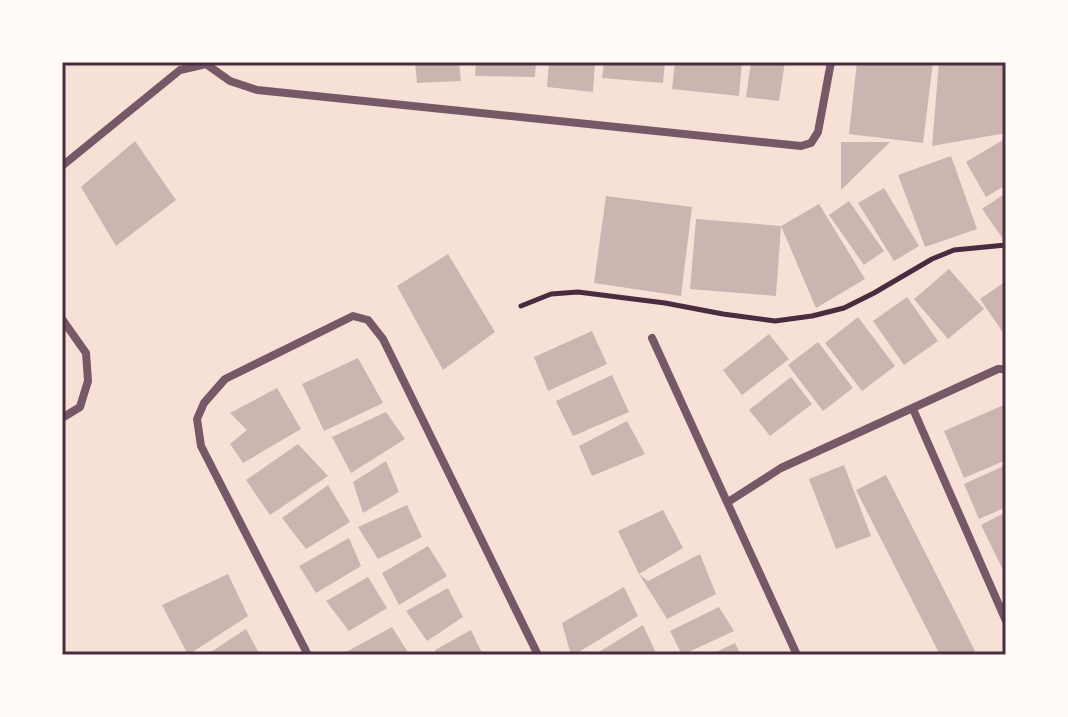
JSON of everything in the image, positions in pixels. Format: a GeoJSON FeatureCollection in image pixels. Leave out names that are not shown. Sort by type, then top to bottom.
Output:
{"type":"FeatureCollection","features":[{"type":"Feature","properties":{"kind":"street"},"geometry":{"type":"LineString","coordinates":[[62,166],[180,70],[206,63],[230,81],[257,90],[801,146],[811,143],[818,132],[831,62]]}},
{"type":"Feature","properties":{"kind":"street"},"geometry":{"type":"LineString","coordinates":[[308,655],[201,446],[197,419],[204,403],[225,379],[353,316],[368,320],[383,339],[538,655]]}},
{"type":"Feature","properties":{"kind":"street"},"geometry":{"type":"LineString","coordinates":[[62,319],[86,353],[88,381],[80,407],[62,418]]}},
{"type":"Feature","properties":{"kind":"street"},"geometry":{"type":"LineString","coordinates":[[652,338],[797,655]]}},
{"type":"Feature","properties":{"kind":"street"},"geometry":{"type":"LineString","coordinates":[[728,502],[781,468],[998,369],[1006,369]]}},
{"type":"Feature","properties":{"kind":"street"},"geometry":{"type":"LineString","coordinates":[[913,409],[1006,621]]}},
{"type":"Feature","properties":{"kind":"path"},"geometry":{"type":"LineString","coordinates":[[521,306],[551,294],[578,292],[775,321],[844,308],[954,250],[1006,245]]}},
{"type":"Feature","properties":{"kind":"building"},"geometry":{"type":"Polygon","coordinates":[[[415,62],[459,62],[461,81],[417,83],[415,62]]]}},
{"type":"Feature","properties":{"kind":"building"},"geometry":{"type":"Polygon","coordinates":[[[476,62],[536,62],[535,77],[475,76],[476,62]]]}},
{"type":"Feature","properties":{"kind":"building"},"geometry":{"type":"Polygon","coordinates":[[[549,62],[595,62],[593,92],[547,87],[549,62]]]}},
{"type":"Feature","properties":{"kind":"building"},"geometry":{"type":"Polygon","coordinates":[[[604,62],[665,62],[663,83],[602,78],[604,62]]]}},
{"type":"Feature","properties":{"kind":"building"},"geometry":{"type":"Polygon","coordinates":[[[675,62],[742,62],[739,96],[672,89],[675,62]]]}},
{"type":"Feature","properties":{"kind":"building"},"geometry":{"type":"Polygon","coordinates":[[[751,62],[785,62],[779,101],[746,97],[751,62]]]}},
{"type":"Feature","properties":{"kind":"building"},"geometry":{"type":"Polygon","coordinates":[[[857,62],[933,62],[923,143],[849,134],[857,62]]]}},
{"type":"Feature","properties":{"kind":"building"},"geometry":{"type":"Polygon","coordinates":[[[939,62],[1006,62],[1006,133],[932,146],[939,62]]]}},
{"type":"Feature","properties":{"kind":"building"},"geometry":{"type":"Polygon","coordinates":[[[1006,138],[1006,185],[986,197],[966,162],[1006,138]]]}},
{"type":"Feature","properties":{"kind":"building"},"geometry":{"type":"Polygon","coordinates":[[[135,141],[176,200],[116,246],[81,187],[135,141]]]}},
{"type":"Feature","properties":{"kind":"building"},"geometry":{"type":"Polygon","coordinates":[[[841,142],[890,142],[841,190],[841,142]]]}},
{"type":"Feature","properties":{"kind":"building"},"geometry":{"type":"Polygon","coordinates":[[[951,156],[977,229],[925,247],[898,175],[951,156]]]}},
{"type":"Feature","properties":{"kind":"building"},"geometry":{"type":"Polygon","coordinates":[[[884,188],[919,246],[894,261],[858,203],[884,188]]]}},
{"type":"Feature","properties":{"kind":"building"},"geometry":{"type":"Polygon","coordinates":[[[1006,193],[1006,237],[1003,239],[982,209],[1006,193]]]}},
{"type":"Feature","properties":{"kind":"building"},"geometry":{"type":"Polygon","coordinates":[[[606,196],[692,207],[681,296],[594,283],[606,196]]]}},
{"type":"Feature","properties":{"kind":"building"},"geometry":{"type":"Polygon","coordinates":[[[849,201],[884,251],[864,265],[829,215],[849,201]]]}},
{"type":"Feature","properties":{"kind":"building"},"geometry":{"type":"Polygon","coordinates":[[[819,204],[865,279],[816,308],[781,226],[819,204]]]}},
{"type":"Feature","properties":{"kind":"building"},"geometry":{"type":"Polygon","coordinates":[[[696,219],[781,226],[776,296],[690,289],[696,219]]]}},
{"type":"Feature","properties":{"kind":"building"},"geometry":{"type":"Polygon","coordinates":[[[448,254],[495,332],[443,370],[397,286],[448,254]]]}},
{"type":"Feature","properties":{"kind":"building"},"geometry":{"type":"Polygon","coordinates":[[[949,269],[984,309],[948,339],[914,299],[949,269]]]}},
{"type":"Feature","properties":{"kind":"building"},"geometry":{"type":"Polygon","coordinates":[[[1006,281],[1006,337],[980,299],[1006,281]]]}},
{"type":"Feature","properties":{"kind":"building"},"geometry":{"type":"Polygon","coordinates":[[[907,297],[938,341],[904,365],[873,321],[907,297]]]}},
{"type":"Feature","properties":{"kind":"building"},"geometry":{"type":"Polygon","coordinates":[[[858,317],[895,366],[862,391],[825,343],[858,317]]]}},
{"type":"Feature","properties":{"kind":"building"},"geometry":{"type":"Polygon","coordinates":[[[592,331],[607,364],[548,391],[534,357],[592,331]]]}},
{"type":"Feature","properties":{"kind":"building"},"geometry":{"type":"Polygon","coordinates":[[[769,334],[789,359],[742,395],[723,370],[769,334]]]}},
{"type":"Feature","properties":{"kind":"building"},"geometry":{"type":"Polygon","coordinates":[[[818,342],[853,388],[823,411],[788,365],[818,342]]]}},
{"type":"Feature","properties":{"kind":"building"},"geometry":{"type":"Polygon","coordinates":[[[358,358],[383,403],[324,431],[302,384],[358,358]]]}},
{"type":"Feature","properties":{"kind":"building"},"geometry":{"type":"Polygon","coordinates":[[[612,375],[629,412],[573,436],[556,401],[612,375]]]}},
{"type":"Feature","properties":{"kind":"building"},"geometry":{"type":"Polygon","coordinates":[[[791,377],[812,404],[770,436],[749,410],[791,377]]]}},
{"type":"Feature","properties":{"kind":"building"},"geometry":{"type":"Polygon","coordinates":[[[277,388],[301,429],[243,463],[230,444],[247,430],[230,413],[277,388]]]}},
{"type":"Feature","properties":{"kind":"building"},"geometry":{"type":"Polygon","coordinates":[[[1006,404],[1006,460],[964,478],[944,431],[1006,404]]]}},
{"type":"Feature","properties":{"kind":"building"},"geometry":{"type":"Polygon","coordinates":[[[386,412],[405,439],[351,473],[332,437],[386,412]]]}},
{"type":"Feature","properties":{"kind":"building"},"geometry":{"type":"Polygon","coordinates":[[[627,421],[645,454],[592,476],[579,446],[627,421]]]}},
{"type":"Feature","properties":{"kind":"building"},"geometry":{"type":"Polygon","coordinates":[[[298,444],[328,476],[270,515],[246,480],[298,444]]]}},
{"type":"Feature","properties":{"kind":"building"},"geometry":{"type":"Polygon","coordinates":[[[386,461],[399,492],[363,513],[353,482],[386,461]]]}},
{"type":"Feature","properties":{"kind":"building"},"geometry":{"type":"Polygon","coordinates":[[[844,465],[871,536],[836,549],[809,479],[844,465]]]}},
{"type":"Feature","properties":{"kind":"building"},"geometry":{"type":"Polygon","coordinates":[[[1006,465],[1006,507],[979,519],[964,484],[1006,465]]]}},
{"type":"Feature","properties":{"kind":"building"},"geometry":{"type":"Polygon","coordinates":[[[886,475],[975,651],[966,655],[940,655],[856,490],[886,475]]]}},
{"type":"Feature","properties":{"kind":"building"},"geometry":{"type":"Polygon","coordinates":[[[328,485],[350,522],[306,549],[282,518],[328,485]]]}},
{"type":"Feature","properties":{"kind":"building"},"geometry":{"type":"Polygon","coordinates":[[[407,505],[422,537],[378,559],[358,527],[407,505]]]}},
{"type":"Feature","properties":{"kind":"building"},"geometry":{"type":"Polygon","coordinates":[[[663,510],[683,548],[639,574],[618,531],[663,510]]]}},
{"type":"Feature","properties":{"kind":"building"},"geometry":{"type":"Polygon","coordinates":[[[1006,512],[1006,571],[1004,572],[981,525],[1006,512]]]}},
{"type":"Feature","properties":{"kind":"building"},"geometry":{"type":"Polygon","coordinates":[[[349,538],[361,566],[316,593],[299,566],[349,538]]]}},
{"type":"Feature","properties":{"kind":"building"},"geometry":{"type":"Polygon","coordinates":[[[428,546],[447,576],[399,605],[382,573],[428,546]]]}},
{"type":"Feature","properties":{"kind":"building"},"geometry":{"type":"Polygon","coordinates":[[[700,554],[716,594],[667,619],[639,574],[648,581],[700,554]]]}},
{"type":"Feature","properties":{"kind":"building"},"geometry":{"type":"Polygon","coordinates":[[[228,574],[248,616],[188,655],[162,605],[228,574]]]}},
{"type":"Feature","properties":{"kind":"building"},"geometry":{"type":"Polygon","coordinates":[[[368,577],[387,608],[349,631],[326,601],[368,577]]]}},
{"type":"Feature","properties":{"kind":"building"},"geometry":{"type":"Polygon","coordinates":[[[624,587],[638,616],[571,655],[562,623],[624,587]]]}},
{"type":"Feature","properties":{"kind":"building"},"geometry":{"type":"Polygon","coordinates":[[[448,588],[463,617],[427,641],[406,611],[448,588]]]}},
{"type":"Feature","properties":{"kind":"building"},"geometry":{"type":"Polygon","coordinates":[[[719,607],[734,631],[682,655],[670,631],[719,607]]]}},
{"type":"Feature","properties":{"kind":"building"},"geometry":{"type":"Polygon","coordinates":[[[643,625],[657,655],[594,655],[643,625]]]}},
{"type":"Feature","properties":{"kind":"building"},"geometry":{"type":"Polygon","coordinates":[[[392,627],[409,654],[347,655],[346,652],[392,627]]]}},
{"type":"Feature","properties":{"kind":"building"},"geometry":{"type":"Polygon","coordinates":[[[246,629],[260,655],[206,655],[246,629]]]}},
{"type":"Feature","properties":{"kind":"building"},"geometry":{"type":"Polygon","coordinates":[[[471,630],[483,655],[438,655],[435,650],[471,630]]]}},
{"type":"Feature","properties":{"kind":"building"},"geometry":{"type":"Polygon","coordinates":[[[735,643],[741,655],[710,655],[735,643]]]}}]}
